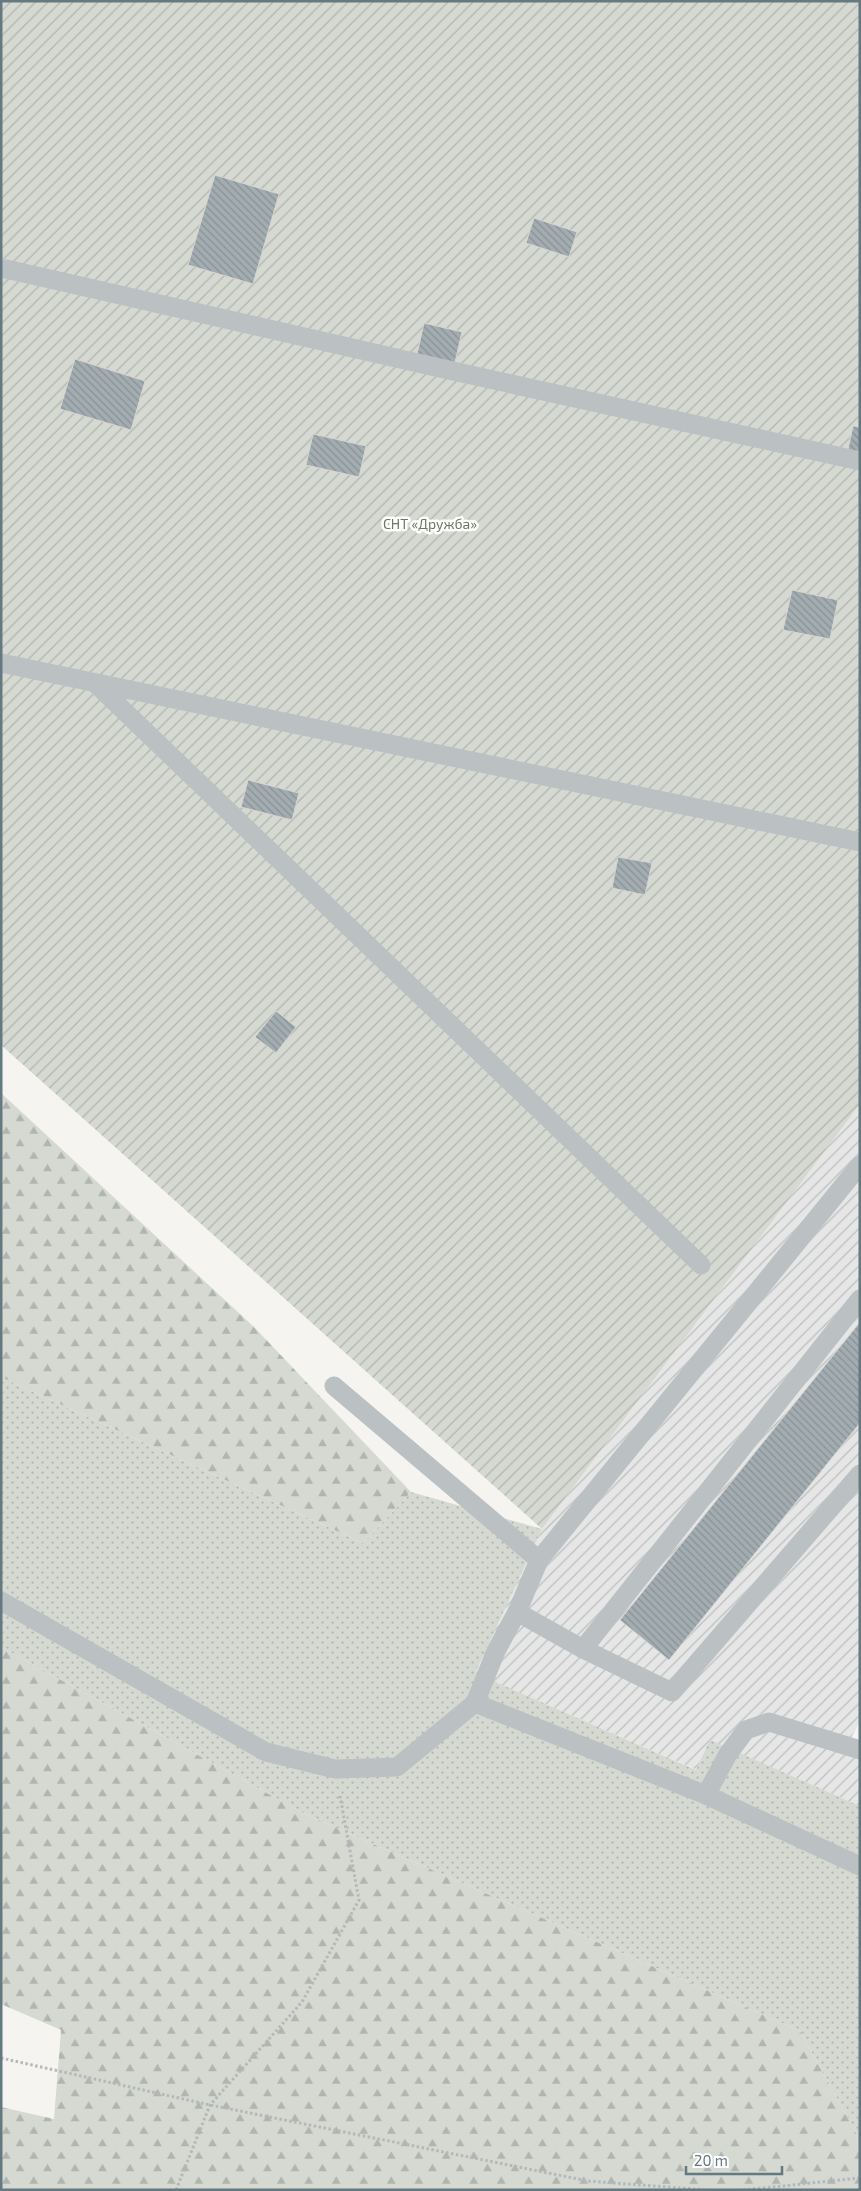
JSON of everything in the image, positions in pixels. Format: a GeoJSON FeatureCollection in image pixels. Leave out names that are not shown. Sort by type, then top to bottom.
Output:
{"type":"FeatureCollection","features":[{"type":"Feature","properties":{"kind":"lane"},"geometry":{"type":"LineString","coordinates":[[6,268],[443,369],[860,461]]}},
{"type":"Feature","properties":{"kind":"lane"},"geometry":{"type":"LineString","coordinates":[[1,663],[860,842]]}},
{"type":"Feature","properties":{"kind":"lane"},"geometry":{"type":"LineString","coordinates":[[95,683],[701,1265]]}},
{"type":"Feature","properties":{"kind":"lane"},"geometry":{"type":"LineString","coordinates":[[1,1601],[266,1752],[335,1769],[396,1767],[474,1703],[539,1560],[860,1165]]}},
{"type":"Feature","properties":{"kind":"lane"},"geometry":{"type":"LineString","coordinates":[[583,1649],[860,1299]]}},
{"type":"Feature","properties":{"kind":"lane"},"geometry":{"type":"LineString","coordinates":[[334,1386],[539,1560]]}},
{"type":"Feature","properties":{"kind":"lane"},"geometry":{"type":"LineString","coordinates":[[517,1612],[583,1649],[672,1692],[860,1474]]}},
{"type":"Feature","properties":{"kind":"lane"},"geometry":{"type":"LineString","coordinates":[[474,1703],[706,1795],[860,1866]]}},
{"type":"Feature","properties":{"kind":"lane"},"geometry":{"type":"LineString","coordinates":[[706,1795],[728,1754],[746,1730],[769,1722],[860,1750]]}},
{"type":"Feature","properties":{"kind":"path"},"geometry":{"type":"LineString","coordinates":[[176,2190],[210,2105],[302,2002],[359,1900],[335,1769]]}},
{"type":"Feature","properties":{"kind":"path"},"geometry":{"type":"LineString","coordinates":[[1,2058],[210,2105],[588,2181],[707,2190]]}},
{"type":"Feature","properties":{"kind":"path"},"geometry":{"type":"LineString","coordinates":[[743,2190],[860,2178]]}},
{"type":"Feature","properties":{"kind":"shaded area"},"geometry":{"type":"Polygon","coordinates":[[[860,1104],[860,1722],[847,1745],[860,1752],[860,1806],[710,1741],[697,1770],[474,1673],[542,1529],[860,1104]]]}},
{"type":"Feature","properties":{"kind":"green space","name":"СНТ «Дружба»"},"geometry":{"type":"Polygon","coordinates":[[[1,1],[860,1],[860,1104],[542,1529],[1,1045],[1,1]]]}},
{"type":"Feature","properties":{"kind":"green space"},"geometry":{"type":"Polygon","coordinates":[[[1,1093],[253,1326],[411,1492],[363,1543],[1,1377],[1,1093]]]}},
{"type":"Feature","properties":{"kind":"green space"},"geometry":{"type":"Polygon","coordinates":[[[1,1377],[363,1543],[411,1492],[542,1529],[475,1673],[696,1770],[710,1740],[860,1806],[860,2140],[800,2031],[307,1815],[1,1647],[1,1377]]]}},
{"type":"Feature","properties":{"kind":"green space"},"geometry":{"type":"Polygon","coordinates":[[[1,1647],[307,1815],[800,2031],[860,2140],[860,2190],[1,2190],[1,2107],[54,2119],[61,2030],[1,2004],[1,1647]]]}},
{"type":"Feature","properties":{"kind":"building"},"geometry":{"type":"Polygon","coordinates":[[[215,175],[279,194],[253,284],[188,265],[215,175]]]}},
{"type":"Feature","properties":{"kind":"building"},"geometry":{"type":"Polygon","coordinates":[[[534,218],[577,232],[569,257],[526,243],[534,218]]]}},
{"type":"Feature","properties":{"kind":"building"},"geometry":{"type":"Polygon","coordinates":[[[424,323],[462,332],[453,371],[415,363],[424,323]]]}},
{"type":"Feature","properties":{"kind":"building"},"geometry":{"type":"Polygon","coordinates":[[[75,359],[145,381],[131,430],[60,409],[75,359]]]}},
{"type":"Feature","properties":{"kind":"building"},"geometry":{"type":"Polygon","coordinates":[[[853,426],[860,427],[860,457],[847,454],[853,426]]]}},
{"type":"Feature","properties":{"kind":"building"},"geometry":{"type":"Polygon","coordinates":[[[313,434],[366,446],[359,477],[306,465],[313,434]]]}},
{"type":"Feature","properties":{"kind":"building"},"geometry":{"type":"Polygon","coordinates":[[[792,590],[838,600],[830,639],[783,630],[792,590]]]}},
{"type":"Feature","properties":{"kind":"building"},"geometry":{"type":"Polygon","coordinates":[[[248,780],[299,793],[292,820],[241,807],[248,780]]]}},
{"type":"Feature","properties":{"kind":"building"},"geometry":{"type":"Polygon","coordinates":[[[618,857],[652,863],[645,895],[612,888],[618,857]]]}},
{"type":"Feature","properties":{"kind":"building"},"geometry":{"type":"Polygon","coordinates":[[[276,1011],[296,1027],[276,1053],[255,1037],[276,1011]]]}},
{"type":"Feature","properties":{"kind":"building"},"geometry":{"type":"Polygon","coordinates":[[[860,1322],[860,1423],[669,1660],[620,1620],[860,1322]]]}}]}
